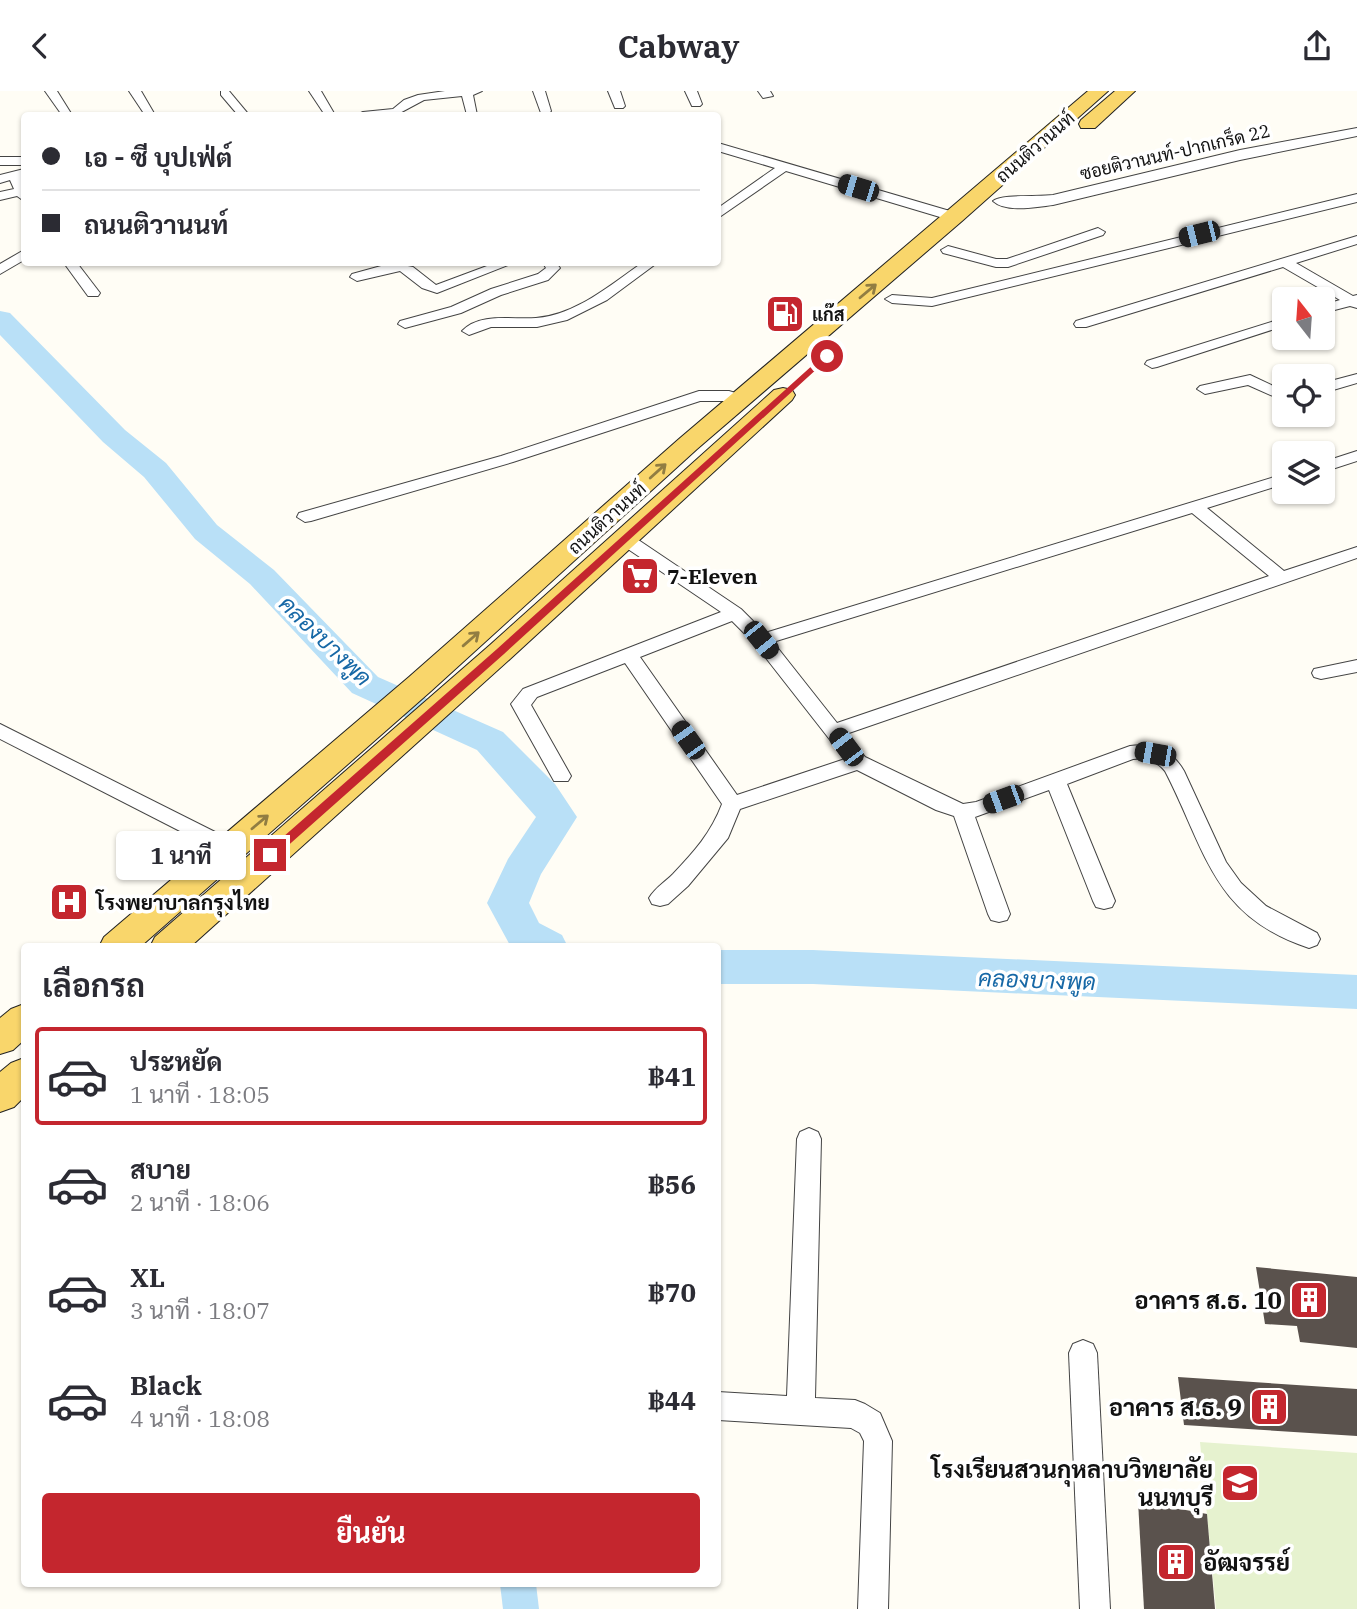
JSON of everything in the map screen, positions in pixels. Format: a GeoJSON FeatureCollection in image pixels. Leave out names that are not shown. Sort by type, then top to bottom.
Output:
{"type":"FeatureCollection","features":[{"type":"Feature","properties":{"kind":"main road","name":"ถนนติวานนท์"},"geometry":{"type":"LineString","coordinates":[[121,943],[230,848],[406,715],[449,695],[948,250],[990,198],[1098,91]]}},
{"type":"Feature","properties":{"kind":"main road","name":"ถนนติวานนท์"},"geometry":{"type":"LineString","coordinates":[[171,943],[406,715],[420,684],[688,444],[743,400],[955,217],[990,198],[1126,91]]}},
{"type":"Feature","properties":{"kind":"main road"},"geometry":{"type":"LineString","coordinates":[[0,1039],[21,1022]]}},
{"type":"Feature","properties":{"kind":"main road"},"geometry":{"type":"LineString","coordinates":[[0,1096],[21,1077]]}},
{"type":"Feature","properties":{"kind":"street"},"geometry":{"type":"LineString","coordinates":[[51,91],[66,112]]}},
{"type":"Feature","properties":{"kind":"street"},"geometry":{"type":"LineString","coordinates":[[135,91],[148,112]]}},
{"type":"Feature","properties":{"kind":"street"},"geometry":{"type":"LineString","coordinates":[[315,91],[328,112]]}},
{"type":"Feature","properties":{"kind":"street"},"geometry":{"type":"LineString","coordinates":[[466,91],[471,112]]}},
{"type":"Feature","properties":{"kind":"street"},"geometry":{"type":"LineString","coordinates":[[396,112],[407,97],[476,91]]}},
{"type":"Feature","properties":{"kind":"street"},"geometry":{"type":"LineString","coordinates":[[539,91],[545,111]]}},
{"type":"Feature","properties":{"kind":"street"},"geometry":{"type":"LineString","coordinates":[[614,91],[619,106]]}},
{"type":"Feature","properties":{"kind":"street"},"geometry":{"type":"LineString","coordinates":[[691,91],[696,104]]}},
{"type":"Feature","properties":{"kind":"street"},"geometry":{"type":"LineString","coordinates":[[225,93],[241,112]]}},
{"type":"Feature","properties":{"kind":"street","name":"ซอยติวานนท์-ปากเกร็ด 22"},"geometry":{"type":"LineString","coordinates":[[990,198],[1031,203],[1053,200],[1240,155],[1357,132]]}},
{"type":"Feature","properties":{"kind":"street"},"geometry":{"type":"LineString","coordinates":[[721,148],[955,217]]}},
{"type":"Feature","properties":{"kind":"street"},"geometry":{"type":"LineString","coordinates":[[0,161],[21,161]]}},
{"type":"Feature","properties":{"kind":"street"},"geometry":{"type":"LineString","coordinates":[[721,212],[785,166]]}},
{"type":"Feature","properties":{"kind":"street"},"geometry":{"type":"LineString","coordinates":[[0,179],[20,175]]}},
{"type":"Feature","properties":{"kind":"street"},"geometry":{"type":"LineString","coordinates":[[0,196],[21,195]]}},
{"type":"Feature","properties":{"kind":"street"},"geometry":{"type":"LineString","coordinates":[[892,299],[932,302],[1357,198]]}},
{"type":"Feature","properties":{"kind":"street"},"geometry":{"type":"LineString","coordinates":[[948,250],[996,263],[1008,263],[1098,232]]}},
{"type":"Feature","properties":{"kind":"street"},"geometry":{"type":"LineString","coordinates":[[1081,324],[1357,240]]}},
{"type":"Feature","properties":{"kind":"street"},"geometry":{"type":"LineString","coordinates":[[0,269],[21,256]]}},
{"type":"Feature","properties":{"kind":"street"},"geometry":{"type":"LineString","coordinates":[[1285,262],[1355,301]]}},
{"type":"Feature","properties":{"kind":"street"},"geometry":{"type":"LineString","coordinates":[[72,266],[93,293]]}},
{"type":"Feature","properties":{"kind":"street"},"geometry":{"type":"LineString","coordinates":[[357,277],[398,267],[406,269],[429,288],[437,289],[498,266]]}},
{"type":"Feature","properties":{"kind":"street"},"geometry":{"type":"LineString","coordinates":[[405,324],[456,310],[496,292],[543,277],[553,268],[551,266]]}},
{"type":"Feature","properties":{"kind":"street"},"geometry":{"type":"LineString","coordinates":[[437,289],[456,310],[484,322],[551,320],[608,295],[646,266]]}},
{"type":"Feature","properties":{"kind":"street"},"geometry":{"type":"LineString","coordinates":[[1335,306],[1355,301]]}},
{"type":"Feature","properties":{"kind":"street"},"geometry":{"type":"LineString","coordinates":[[469,331],[484,322]]}},
{"type":"Feature","properties":{"kind":"street"},"geometry":{"type":"LineString","coordinates":[[1152,364],[1272,326]]}},
{"type":"Feature","properties":{"kind":"street"},"geometry":{"type":"LineString","coordinates":[[1335,384],[1357,378]]}},
{"type":"Feature","properties":{"kind":"street"},"geometry":{"type":"LineString","coordinates":[[1205,389],[1250,380],[1272,391]]}},
{"type":"Feature","properties":{"kind":"street"},"geometry":{"type":"LineString","coordinates":[[305,517],[507,459],[699,396],[729,396],[743,400]]}},
{"type":"Feature","properties":{"kind":"street"},"geometry":{"type":"LineString","coordinates":[[1335,463],[1357,456]]}},
{"type":"Feature","properties":{"kind":"street"},"geometry":{"type":"LineString","coordinates":[[761,640],[1272,483]]}},
{"type":"Feature","properties":{"kind":"street"},"geometry":{"type":"LineString","coordinates":[[1197,508],[1281,576]]}},
{"type":"Feature","properties":{"kind":"street"},"geometry":{"type":"LineString","coordinates":[[625,539],[735,613],[761,640],[858,762],[921,795],[963,811],[978,809],[1130,753],[1155,754],[1168,760],[1187,792],[1220,871],[1233,890],[1280,924],[1310,939]]}},
{"type":"Feature","properties":{"kind":"street"},"geometry":{"type":"LineString","coordinates":[[834,731],[1357,552]]}},
{"type":"Feature","properties":{"kind":"street"},"geometry":{"type":"LineString","coordinates":[[561,776],[520,704],[523,698],[735,613]]}},
{"type":"Feature","properties":{"kind":"street"},"geometry":{"type":"LineString","coordinates":[[629,654],[732,804]]}},
{"type":"Feature","properties":{"kind":"street"},"geometry":{"type":"LineString","coordinates":[[1321,673],[1357,666]]}},
{"type":"Feature","properties":{"kind":"street"},"geometry":{"type":"LineString","coordinates":[[0,731],[230,848]]}},
{"type":"Feature","properties":{"kind":"street"},"geometry":{"type":"LineString","coordinates":[[732,804],[858,762]]}},
{"type":"Feature","properties":{"kind":"street"},"geometry":{"type":"LineString","coordinates":[[1055,780],[1082,841],[1104,901]]}},
{"type":"Feature","properties":{"kind":"street"},"geometry":{"type":"LineString","coordinates":[[660,898],[680,880],[721,833],[732,804]]}},
{"type":"Feature","properties":{"kind":"street"},"geometry":{"type":"LineString","coordinates":[[963,811],[999,914]]}},
{"type":"Feature","properties":{"kind":"street"},"geometry":{"type":"LineString","coordinates":[[801,1411],[809,1139]]}},
{"type":"Feature","properties":{"kind":"street"},"geometry":{"type":"LineString","coordinates":[[1083,1353],[1095,1609]]}},
{"type":"Feature","properties":{"kind":"street"},"geometry":{"type":"LineString","coordinates":[[721,1406],[855,1414],[870,1423],[878,1441],[873,1609]]}},
{"type":"Feature","properties":{"kind":"green space"},"geometry":{"type":"Polygon","coordinates":[[[1200,1442],[1357,1453],[1357,1609],[1216,1609],[1200,1442]]]}},
{"type":"Feature","properties":{"kind":"building","name":"อาคาร ส.ธ. 10"},"geometry":{"type":"Polygon","coordinates":[[[1256,1267],[1357,1277],[1357,1348],[1300,1342],[1297,1326],[1265,1324],[1256,1267]]]}},
{"type":"Feature","properties":{"kind":"building","name":"อาคาร ส.ธ. 9"},"geometry":{"type":"Polygon","coordinates":[[[1178,1377],[1357,1389],[1357,1436],[1184,1425],[1178,1377]]]}},
{"type":"Feature","properties":{"kind":"building","name":"อัฒจรรย์"},"geometry":{"type":"Polygon","coordinates":[[[1138,1501],[1207,1514],[1215,1609],[1144,1609],[1138,1501]]]}},
{"type":"Feature","properties":{"kind":"waterway","name":"คลองบางพูด"},"geometry":{"type":"LineString","coordinates":[[0,319],[114,436],[155,470],[206,532],[262,577],[365,685],[490,741],[541,794],[557,817],[522,870],[508,903],[524,934],[540,943]]}},
{"type":"Feature","properties":{"kind":"waterway","name":"คลองบางพูด"},"geometry":{"type":"LineString","coordinates":[[721,967],[813,967],[1357,992]]}},
{"type":"Feature","properties":{"kind":"waterway"},"geometry":{"type":"LineString","coordinates":[[518,1587],[521,1609]]}},
{"type":"Feature","properties":{"kind":"place","name":"แก๊ส"},"geometry":{"type":"Point","coordinates":[785,314]}},
{"type":"Feature","properties":{"kind":"place","name":"7-Eleven"},"geometry":{"type":"Point","coordinates":[640,576]}},
{"type":"Feature","properties":{"kind":"place","name":"โรงพยาบาลกรุงไทย"},"geometry":{"type":"Point","coordinates":[69,902]}},
{"type":"Feature","properties":{"kind":"place","name":"อาคาร ส.ธ. 10"},"geometry":{"type":"Point","coordinates":[1309,1300]}},
{"type":"Feature","properties":{"kind":"place","name":"อาคาร ส.ธ. 9"},"geometry":{"type":"Point","coordinates":[1269,1407]}},
{"type":"Feature","properties":{"kind":"place","name":"โรงเรียนสวนกุหลาบวิทยาลัย นนทบุรี"},"geometry":{"type":"Point","coordinates":[1240,1483]}},
{"type":"Feature","properties":{"kind":"place","name":"อัฒจรรย์"},"geometry":{"type":"Point","coordinates":[1176,1562]}},
{"type":"Feature","properties":{"kind":"route"},"geometry":{"type":"LineString","coordinates":[[270,855],[500,652],[827,356]]}}]}
